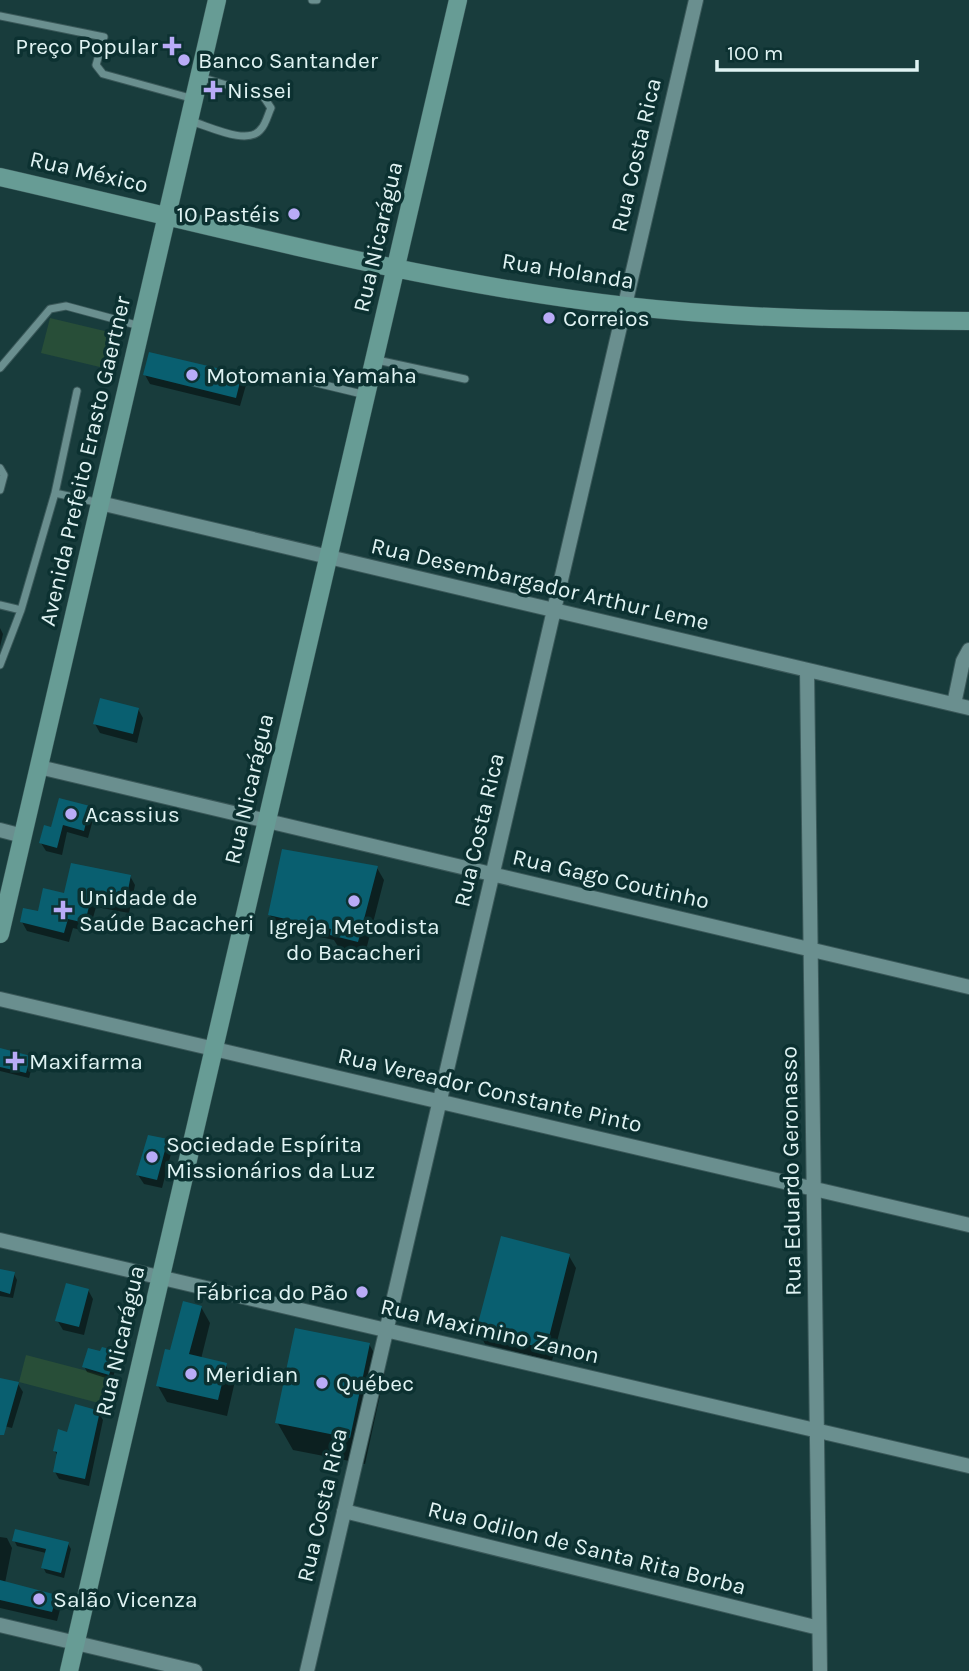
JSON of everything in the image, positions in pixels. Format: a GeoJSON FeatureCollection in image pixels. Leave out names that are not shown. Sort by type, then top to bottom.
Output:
{"type":"FeatureCollection","features":[{"type":"Feature","properties":{"kind":"main road","name":"Avenida Prefeito Erasto Gaertner"},"geometry":{"type":"LineString","coordinates":[[0,934],[7,870],[23,836],[217,0]]}},
{"type":"Feature","properties":{"kind":"main road","name":"Rua Nicarágua"},"geometry":{"type":"LineString","coordinates":[[69,1671],[458,0]]}},
{"type":"Feature","properties":{"kind":"main road","name":"Rua México"},"geometry":{"type":"LineString","coordinates":[[0,177],[167,216]]}},
{"type":"Feature","properties":{"kind":"main road","name":"Rua Holanda"},"geometry":{"type":"LineString","coordinates":[[167,216],[396,268],[625,306],[806,319],[969,321]]}},
{"type":"Feature","properties":{"kind":"street","name":"Rua Costa Rica"},"geometry":{"type":"LineString","coordinates":[[307,1671],[696,0]]}},
{"type":"Feature","properties":{"kind":"street","name":"Rua Desembargador Arthur Leme"},"geometry":{"type":"LineString","coordinates":[[100,503],[969,708]]}},
{"type":"Feature","properties":{"kind":"street"},"geometry":{"type":"LineString","coordinates":[[954,704],[963,661],[969,650]]}},
{"type":"Feature","properties":{"kind":"street","name":"Rua Eduardo Geronasso"},"geometry":{"type":"LineString","coordinates":[[807,670],[820,1671]]}},
{"type":"Feature","properties":{"kind":"street","name":"Rua Gago Coutinho"},"geometry":{"type":"LineString","coordinates":[[39,767],[969,987]]}},
{"type":"Feature","properties":{"kind":"street"},"geometry":{"type":"LineString","coordinates":[[0,830],[23,836]]}},
{"type":"Feature","properties":{"kind":"street","name":"Rua Vereador Constante Pinto"},"geometry":{"type":"LineString","coordinates":[[0,999],[969,1225]]}},
{"type":"Feature","properties":{"kind":"street","name":"Rua Maximino Zanon"},"geometry":{"type":"LineString","coordinates":[[0,1240],[969,1466]]}},
{"type":"Feature","properties":{"kind":"street","name":"Rua Odilon de Santa Rita Borba"},"geometry":{"type":"LineString","coordinates":[[344,1511],[819,1628]]}},
{"type":"Feature","properties":{"kind":"street"},"geometry":{"type":"LineString","coordinates":[[0,1625],[195,1671]]}},
{"type":"Feature","properties":{"kind":"lane"},"geometry":{"type":"LineString","coordinates":[[0,16],[104,37],[96,65],[103,74],[194,99]]}},
{"type":"Feature","properties":{"kind":"lane"},"geometry":{"type":"LineString","coordinates":[[189,121],[241,136],[252,136],[261,130],[271,108],[263,96],[200,77]]}},
{"type":"Feature","properties":{"kind":"lane"},"geometry":{"type":"LineString","coordinates":[[0,368],[34,324],[50,309],[66,306],[141,327]]}},
{"type":"Feature","properties":{"kind":"lane"},"geometry":{"type":"LineString","coordinates":[[374,360],[465,379]]}},
{"type":"Feature","properties":{"kind":"lane"},"geometry":{"type":"LineString","coordinates":[[308,381],[366,395]]}},
{"type":"Feature","properties":{"kind":"lane"},"geometry":{"type":"LineString","coordinates":[[0,664],[21,610],[55,492],[77,391]]}},
{"type":"Feature","properties":{"kind":"lane"},"geometry":{"type":"LineString","coordinates":[[0,468],[4,475],[0,490]]}},
{"type":"Feature","properties":{"kind":"lane"},"geometry":{"type":"LineString","coordinates":[[55,492],[100,503]]}},
{"type":"Feature","properties":{"kind":"lane"},"geometry":{"type":"LineString","coordinates":[[0,605],[21,610]]}},
{"type":"Feature","properties":{"kind":"green space"},"geometry":{"type":"Polygon","coordinates":[[[50,318],[113,333],[104,368],[41,353],[50,318]]]}},
{"type":"Feature","properties":{"kind":"green space"},"geometry":{"type":"Polygon","coordinates":[[[26,1355],[118,1379],[110,1406],[19,1382],[26,1355]]]}},
{"type":"Feature","properties":{"kind":"building","name":"Motomania Yamaha"},"geometry":{"type":"Polygon","coordinates":[[[149,352],[242,374],[236,398],[143,375],[149,352]]]}},
{"type":"Feature","properties":{"kind":"building"},"geometry":{"type":"Polygon","coordinates":[[[100,698],[139,708],[133,734],[93,724],[100,698]]]}},
{"type":"Feature","properties":{"kind":"building","name":"Acassius"},"geometry":{"type":"Polygon","coordinates":[[[59,798],[90,806],[84,831],[63,825],[57,848],[39,843],[44,825],[51,827],[59,798]]]}},
{"type":"Feature","properties":{"kind":"building"},"geometry":{"type":"Polygon","coordinates":[[[282,849],[378,866],[358,942],[330,935],[331,929],[268,915],[282,849]]]}},
{"type":"Feature","properties":{"kind":"building"},"geometry":{"type":"Polygon","coordinates":[[[71,863],[131,875],[125,905],[91,898],[85,923],[68,919],[64,933],[20,922],[23,908],[38,911],[43,888],[64,893],[71,863]]]}},
{"type":"Feature","properties":{"kind":"building","name":"Maxifarma"},"geometry":{"type":"Polygon","coordinates":[[[0,1048],[31,1056],[26,1073],[0,1067],[0,1048]]]}},
{"type":"Feature","properties":{"kind":"building","name":"Sociedade Espírita Missionários da Luz"},"geometry":{"type":"Polygon","coordinates":[[[148,1135],[168,1139],[157,1180],[136,1175],[148,1135]]]}},
{"type":"Feature","properties":{"kind":"building"},"geometry":{"type":"Polygon","coordinates":[[[501,1236],[570,1254],[546,1349],[476,1331],[501,1236]]]}},
{"type":"Feature","properties":{"kind":"building"},"geometry":{"type":"Polygon","coordinates":[[[0,1269],[15,1272],[10,1294],[0,1291],[0,1269]]]}},
{"type":"Feature","properties":{"kind":"building"},"geometry":{"type":"Polygon","coordinates":[[[66,1283],[89,1289],[79,1327],[55,1321],[66,1283]]]}},
{"type":"Feature","properties":{"kind":"building","name":"Meridian"},"geometry":{"type":"Polygon","coordinates":[[[183,1301],[202,1306],[189,1354],[227,1363],[218,1400],[156,1386],[165,1349],[170,1350],[183,1301]]]}},
{"type":"Feature","properties":{"kind":"building","name":"Québec"},"geometry":{"type":"Polygon","coordinates":[[[295,1328],[370,1343],[350,1438],[275,1423],[295,1328]]]}},
{"type":"Feature","properties":{"kind":"building"},"geometry":{"type":"Polygon","coordinates":[[[102,1347],[117,1351],[109,1375],[82,1367],[88,1348],[100,1351],[102,1347]]]}},
{"type":"Feature","properties":{"kind":"building"},"geometry":{"type":"Polygon","coordinates":[[[0,1378],[19,1382],[4,1435],[0,1435],[0,1378]]]}},
{"type":"Feature","properties":{"kind":"building"},"geometry":{"type":"Polygon","coordinates":[[[75,1404],[100,1411],[85,1479],[53,1472],[57,1452],[53,1451],[58,1429],[67,1432],[75,1404]]]}},
{"type":"Feature","properties":{"kind":"building"},"geometry":{"type":"Polygon","coordinates":[[[15,1529],[69,1542],[61,1573],[41,1568],[46,1549],[12,1541],[15,1529]]]}},
{"type":"Feature","properties":{"kind":"building"},"geometry":{"type":"Polygon","coordinates":[[[0,1580],[57,1595],[52,1612],[0,1600],[0,1580]]]}},
{"type":"Feature","properties":{"kind":"place","name":"Preço Popular"},"geometry":{"type":"Point","coordinates":[172,46]}},
{"type":"Feature","properties":{"kind":"place","name":"Banco Santander"},"geometry":{"type":"Point","coordinates":[184,60]}},
{"type":"Feature","properties":{"kind":"place","name":"Nissei"},"geometry":{"type":"Point","coordinates":[213,90]}},
{"type":"Feature","properties":{"kind":"place","name":"10 Pastéis"},"geometry":{"type":"Point","coordinates":[294,214]}},
{"type":"Feature","properties":{"kind":"place","name":"Correios"},"geometry":{"type":"Point","coordinates":[549,318]}},
{"type":"Feature","properties":{"kind":"place","name":"Motomania Yamaha"},"geometry":{"type":"Point","coordinates":[192,375]}},
{"type":"Feature","properties":{"kind":"place","name":"Acassius"},"geometry":{"type":"Point","coordinates":[71,814]}},
{"type":"Feature","properties":{"kind":"place","name":"Igreja Metodista do Bacacheri"},"geometry":{"type":"Point","coordinates":[354,901]}},
{"type":"Feature","properties":{"kind":"place","name":"Unidade de Saúde Bacacheri"},"geometry":{"type":"Point","coordinates":[63,910]}},
{"type":"Feature","properties":{"kind":"place","name":"Maxifarma"},"geometry":{"type":"Point","coordinates":[15,1061]}},
{"type":"Feature","properties":{"kind":"place","name":"Sociedade Espírita Missionários da Luz"},"geometry":{"type":"Point","coordinates":[152,1157]}},
{"type":"Feature","properties":{"kind":"place","name":"Fábrica do Pão"},"geometry":{"type":"Point","coordinates":[362,1292]}},
{"type":"Feature","properties":{"kind":"place","name":"Meridian"},"geometry":{"type":"Point","coordinates":[191,1374]}},
{"type":"Feature","properties":{"kind":"place","name":"Québec"},"geometry":{"type":"Point","coordinates":[322,1383]}},
{"type":"Feature","properties":{"kind":"place","name":"Salão Vicenza"},"geometry":{"type":"Point","coordinates":[39,1599]}}]}
